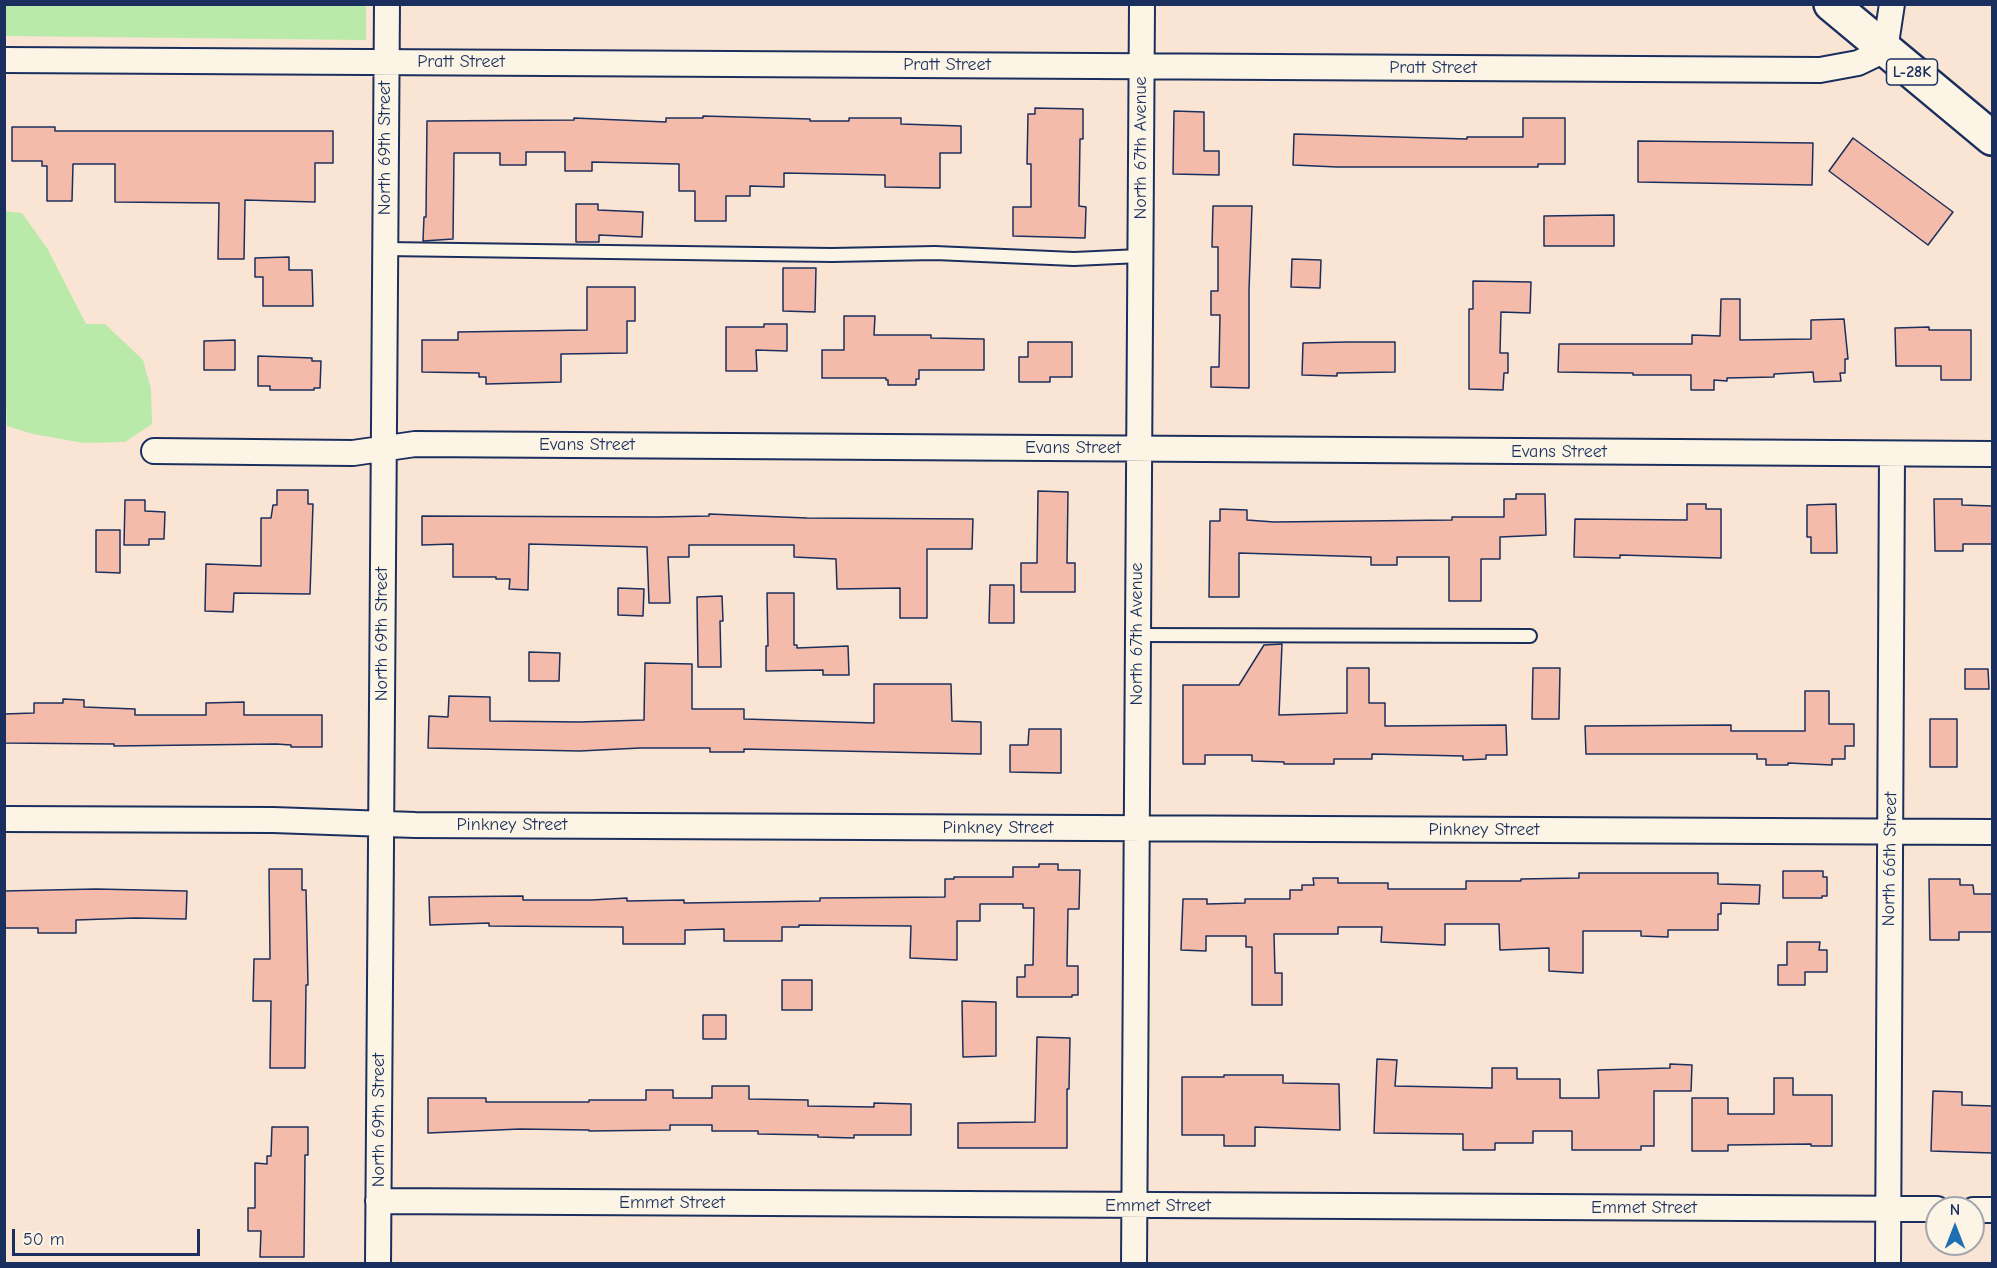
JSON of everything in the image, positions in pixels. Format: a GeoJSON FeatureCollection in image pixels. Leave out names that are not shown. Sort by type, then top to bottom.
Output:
{"type":"FeatureCollection","features":[{"type":"Feature","properties":{"kind":"main road","name":"L-28K"},"geometry":{"type":"LineString","coordinates":[[1831,4],[1992,138]]}},
{"type":"Feature","properties":{"kind":"street","name":"North 69th Street"},"geometry":{"type":"LineString","coordinates":[[378,1263],[387,4]]}},
{"type":"Feature","properties":{"kind":"street","name":"North 67th Avenue"},"geometry":{"type":"LineString","coordinates":[[1134,1263],[1142,4]]}},
{"type":"Feature","properties":{"kind":"street"},"geometry":{"type":"LineString","coordinates":[[1885,50],[1892,4]]}},
{"type":"Feature","properties":{"kind":"street","name":"Pratt Street"},"geometry":{"type":"LineString","coordinates":[[4,60],[1820,70],[1858,63],[1885,50]]}},
{"type":"Feature","properties":{"kind":"street","name":"Evans Street"},"geometry":{"type":"LineString","coordinates":[[154,451],[353,453],[415,444],[1992,454]]}},
{"type":"Feature","properties":{"kind":"street","name":"North 66th Street"},"geometry":{"type":"LineString","coordinates":[[1888,1263],[1892,454]]}},
{"type":"Feature","properties":{"kind":"street","name":"Pinkney Street"},"geometry":{"type":"LineString","coordinates":[[4,819],[261,820],[416,825],[1992,832]]}},
{"type":"Feature","properties":{"kind":"street","name":"Emmet Street"},"geometry":{"type":"LineString","coordinates":[[378,1201],[1925,1209]]}},
{"type":"Feature","properties":{"kind":"lane"},"geometry":{"type":"LineString","coordinates":[[385,249],[832,255],[935,253],[1074,259],[1140,256]]}},
{"type":"Feature","properties":{"kind":"lane"},"geometry":{"type":"LineString","coordinates":[[1137,635],[1530,636]]}},
{"type":"Feature","properties":{"kind":"green space"},"geometry":{"type":"Polygon","coordinates":[[[5,4],[366,5],[366,40],[5,36],[5,4]]]}},
{"type":"Feature","properties":{"kind":"green space"},"geometry":{"type":"Polygon","coordinates":[[[5,211],[22,213],[47,248],[86,324],[105,324],[143,360],[151,389],[152,424],[125,442],[84,443],[33,434],[7,426],[4,359],[5,211]]]}},
{"type":"Feature","properties":{"kind":"building"},"geometry":{"type":"Polygon","coordinates":[[[1035,108],[1083,109],[1079,206],[1086,207],[1085,238],[1013,236],[1013,207],[1031,207],[1031,164],[1027,164],[1028,114],[1035,114],[1035,108]]]}},
{"type":"Feature","properties":{"kind":"building"},"geometry":{"type":"Polygon","coordinates":[[[1174,111],[1204,112],[1204,151],[1219,151],[1219,175],[1173,174],[1174,111]]]}},
{"type":"Feature","properties":{"kind":"building"},"geometry":{"type":"Polygon","coordinates":[[[703,116],[810,119],[810,121],[901,118],[901,124],[961,126],[961,153],[940,153],[940,188],[885,187],[885,175],[784,173],[784,187],[750,186],[750,196],[726,196],[726,221],[695,221],[695,191],[679,191],[679,164],[592,162],[592,171],[565,171],[565,152],[526,152],[526,165],[500,165],[500,153],[454,153],[453,239],[423,241],[424,217],[426,217],[427,121],[574,120],[574,118],[666,122],[666,118],[703,118],[703,116]]]}},
{"type":"Feature","properties":{"kind":"building"},"geometry":{"type":"Polygon","coordinates":[[[1523,118],[1565,118],[1565,164],[1538,164],[1538,167],[1293,165],[1294,134],[1467,139],[1467,137],[1523,137],[1523,118]]]}},
{"type":"Feature","properties":{"kind":"building"},"geometry":{"type":"Polygon","coordinates":[[[12,127],[55,127],[55,131],[333,131],[333,163],[315,163],[315,202],[245,200],[244,259],[218,259],[219,203],[115,202],[115,164],[73,164],[72,201],[47,201],[47,166],[42,166],[42,161],[12,161],[12,127]]]}},
{"type":"Feature","properties":{"kind":"building"},"geometry":{"type":"Polygon","coordinates":[[[1853,138],[1953,212],[1928,245],[1829,171],[1853,138]]]}},
{"type":"Feature","properties":{"kind":"building"},"geometry":{"type":"Polygon","coordinates":[[[1638,141],[1813,143],[1812,185],[1638,182],[1638,141]]]}},
{"type":"Feature","properties":{"kind":"building"},"geometry":{"type":"Polygon","coordinates":[[[576,204],[598,204],[598,210],[643,212],[642,237],[599,235],[599,242],[576,242],[576,204]]]}},
{"type":"Feature","properties":{"kind":"building"},"geometry":{"type":"Polygon","coordinates":[[[1213,206],[1252,206],[1249,388],[1211,387],[1211,367],[1219,367],[1220,315],[1211,315],[1211,291],[1218,291],[1218,247],[1212,247],[1213,206]]]}},
{"type":"Feature","properties":{"kind":"building"},"geometry":{"type":"Polygon","coordinates":[[[1614,215],[1614,246],[1544,246],[1544,216],[1614,215]]]}},
{"type":"Feature","properties":{"kind":"building"},"geometry":{"type":"Polygon","coordinates":[[[289,257],[289,270],[312,270],[313,306],[263,306],[263,277],[255,277],[255,258],[289,257]]]}},
{"type":"Feature","properties":{"kind":"building"},"geometry":{"type":"Polygon","coordinates":[[[1292,259],[1321,260],[1320,288],[1291,287],[1292,259]]]}},
{"type":"Feature","properties":{"kind":"building"},"geometry":{"type":"Polygon","coordinates":[[[783,268],[816,268],[815,312],[783,311],[783,268]]]}},
{"type":"Feature","properties":{"kind":"building"},"geometry":{"type":"Polygon","coordinates":[[[1473,281],[1531,282],[1530,313],[1501,312],[1500,353],[1508,353],[1508,373],[1504,373],[1503,390],[1469,389],[1469,309],[1473,309],[1473,281]]]}},
{"type":"Feature","properties":{"kind":"building"},"geometry":{"type":"Polygon","coordinates":[[[587,287],[635,287],[635,321],[627,321],[627,353],[561,354],[561,382],[486,384],[486,377],[479,377],[479,373],[422,372],[422,340],[458,340],[458,332],[587,330],[587,287]]]}},
{"type":"Feature","properties":{"kind":"building"},"geometry":{"type":"Polygon","coordinates":[[[1721,299],[1740,299],[1740,340],[1811,339],[1811,320],[1844,319],[1848,359],[1845,359],[1845,373],[1840,373],[1841,381],[1814,382],[1813,372],[1774,374],[1774,377],[1714,380],[1714,390],[1691,390],[1691,375],[1558,372],[1559,344],[1692,344],[1692,335],[1720,336],[1721,299]]]}},
{"type":"Feature","properties":{"kind":"building"},"geometry":{"type":"Polygon","coordinates":[[[844,316],[875,316],[874,335],[931,335],[931,338],[984,339],[984,370],[919,370],[916,385],[888,385],[886,378],[822,378],[822,350],[844,350],[844,316]]]}},
{"type":"Feature","properties":{"kind":"building"},"geometry":{"type":"Polygon","coordinates":[[[764,324],[787,324],[787,351],[756,350],[757,371],[726,371],[726,327],[764,327],[764,324]]]}},
{"type":"Feature","properties":{"kind":"building"},"geometry":{"type":"Polygon","coordinates":[[[1929,327],[1929,330],[1971,330],[1971,380],[1941,380],[1941,366],[1896,366],[1895,328],[1929,327]]]}},
{"type":"Feature","properties":{"kind":"building"},"geometry":{"type":"Polygon","coordinates":[[[235,340],[235,370],[204,370],[204,341],[235,340]]]}},
{"type":"Feature","properties":{"kind":"building"},"geometry":{"type":"Polygon","coordinates":[[[1028,342],[1072,342],[1072,377],[1050,377],[1050,382],[1019,382],[1019,357],[1028,357],[1028,342]]]}},
{"type":"Feature","properties":{"kind":"building"},"geometry":{"type":"Polygon","coordinates":[[[1395,342],[1395,372],[1337,373],[1337,376],[1302,375],[1303,343],[1395,342]]]}},
{"type":"Feature","properties":{"kind":"building"},"geometry":{"type":"Polygon","coordinates":[[[258,356],[312,358],[312,361],[321,361],[320,388],[270,390],[270,386],[258,386],[258,356]]]}},
{"type":"Feature","properties":{"kind":"building"},"geometry":{"type":"Polygon","coordinates":[[[277,490],[308,490],[308,504],[313,504],[310,594],[234,593],[233,612],[205,611],[206,564],[261,566],[261,518],[271,518],[273,505],[277,505],[277,490]]]}},
{"type":"Feature","properties":{"kind":"building"},"geometry":{"type":"Polygon","coordinates":[[[1038,491],[1068,492],[1067,563],[1075,563],[1075,592],[1021,592],[1021,563],[1037,563],[1038,491]]]}},
{"type":"Feature","properties":{"kind":"building"},"geometry":{"type":"Polygon","coordinates":[[[1516,494],[1545,494],[1546,535],[1500,537],[1500,559],[1481,559],[1481,601],[1449,601],[1449,557],[1397,557],[1397,565],[1371,565],[1371,557],[1239,553],[1239,597],[1209,597],[1210,521],[1220,521],[1220,509],[1247,510],[1247,520],[1274,522],[1452,520],[1452,517],[1504,517],[1504,499],[1516,499],[1516,494]]]}},
{"type":"Feature","properties":{"kind":"building"},"geometry":{"type":"Polygon","coordinates":[[[1934,499],[1962,499],[1962,505],[1992,506],[1992,544],[1963,544],[1963,551],[1935,551],[1934,499]]]}},
{"type":"Feature","properties":{"kind":"building"},"geometry":{"type":"Polygon","coordinates":[[[125,500],[145,500],[145,511],[165,512],[164,539],[149,539],[149,545],[124,545],[125,500]]]}},
{"type":"Feature","properties":{"kind":"building"},"geometry":{"type":"Polygon","coordinates":[[[1687,504],[1706,504],[1706,509],[1721,509],[1721,558],[1620,555],[1620,558],[1574,557],[1575,519],[1687,520],[1687,504]]]}},
{"type":"Feature","properties":{"kind":"building"},"geometry":{"type":"Polygon","coordinates":[[[1836,504],[1837,553],[1811,553],[1811,537],[1807,537],[1807,505],[1836,504]]]}},
{"type":"Feature","properties":{"kind":"building"},"geometry":{"type":"Polygon","coordinates":[[[709,514],[807,518],[973,519],[972,549],[927,549],[927,618],[900,618],[900,588],[837,589],[836,559],[794,557],[794,545],[689,545],[689,557],[668,557],[670,603],[649,603],[647,547],[529,544],[528,590],[509,589],[510,579],[453,577],[453,544],[422,545],[422,516],[657,517],[709,516],[709,514]]]}},
{"type":"Feature","properties":{"kind":"building"},"geometry":{"type":"Polygon","coordinates":[[[96,530],[120,530],[120,573],[96,572],[96,530]]]}},
{"type":"Feature","properties":{"kind":"building"},"geometry":{"type":"Polygon","coordinates":[[[990,585],[1014,585],[1014,623],[989,623],[990,585]]]}},
{"type":"Feature","properties":{"kind":"building"},"geometry":{"type":"Polygon","coordinates":[[[618,588],[644,589],[643,616],[618,615],[618,588]]]}},
{"type":"Feature","properties":{"kind":"building"},"geometry":{"type":"Polygon","coordinates":[[[767,593],[794,593],[794,645],[797,645],[797,648],[848,646],[849,675],[823,675],[823,670],[766,671],[767,593]]]}},
{"type":"Feature","properties":{"kind":"building"},"geometry":{"type":"Polygon","coordinates":[[[722,596],[721,667],[698,667],[697,597],[722,596]]]}},
{"type":"Feature","properties":{"kind":"building"},"geometry":{"type":"Polygon","coordinates":[[[1282,644],[1279,715],[1347,713],[1347,668],[1369,668],[1369,703],[1385,703],[1385,726],[1506,725],[1507,755],[1486,755],[1486,759],[1463,760],[1463,756],[1372,754],[1372,759],[1334,759],[1334,764],[1284,764],[1284,762],[1252,761],[1252,755],[1205,755],[1205,764],[1183,764],[1183,685],[1239,685],[1264,645],[1282,644]]]}},
{"type":"Feature","properties":{"kind":"building"},"geometry":{"type":"Polygon","coordinates":[[[529,652],[560,653],[559,681],[529,681],[529,652]]]}},
{"type":"Feature","properties":{"kind":"building"},"geometry":{"type":"Polygon","coordinates":[[[645,663],[692,664],[692,709],[744,709],[744,719],[874,723],[874,684],[951,684],[952,721],[981,722],[981,754],[744,749],[744,752],[710,752],[710,748],[580,751],[428,748],[429,716],[448,717],[449,696],[490,697],[490,721],[644,720],[645,663]]]}},
{"type":"Feature","properties":{"kind":"building"},"geometry":{"type":"Polygon","coordinates":[[[1533,668],[1560,668],[1559,719],[1532,719],[1533,668]]]}},
{"type":"Feature","properties":{"kind":"building"},"geometry":{"type":"Polygon","coordinates":[[[1965,669],[1988,669],[1989,689],[1965,689],[1965,669]]]}},
{"type":"Feature","properties":{"kind":"building"},"geometry":{"type":"Polygon","coordinates":[[[1805,691],[1829,691],[1829,724],[1854,724],[1854,746],[1845,746],[1845,759],[1832,759],[1832,765],[1788,763],[1788,765],[1766,765],[1766,759],[1757,759],[1757,754],[1586,754],[1585,726],[1731,725],[1731,731],[1805,731],[1805,691]]]}},
{"type":"Feature","properties":{"kind":"building"},"geometry":{"type":"Polygon","coordinates":[[[63,699],[84,700],[84,707],[135,709],[135,715],[206,715],[206,703],[244,702],[244,715],[322,715],[322,747],[291,747],[291,745],[276,744],[114,746],[114,744],[4,743],[4,714],[34,713],[34,703],[63,703],[63,699]]]}},
{"type":"Feature","properties":{"kind":"building"},"geometry":{"type":"Polygon","coordinates":[[[1930,719],[1957,719],[1957,767],[1930,767],[1930,719]]]}},
{"type":"Feature","properties":{"kind":"building"},"geometry":{"type":"Polygon","coordinates":[[[1029,729],[1061,729],[1061,773],[1010,772],[1010,745],[1028,745],[1029,729]]]}},
{"type":"Feature","properties":{"kind":"building"},"geometry":{"type":"Polygon","coordinates":[[[1039,864],[1058,864],[1058,870],[1080,870],[1079,909],[1068,909],[1067,966],[1078,966],[1078,995],[1072,995],[1072,997],[1017,997],[1017,977],[1025,977],[1025,965],[1033,965],[1034,908],[1023,908],[1023,904],[980,904],[980,921],[957,921],[957,960],[910,958],[911,926],[799,925],[799,927],[782,927],[782,941],[724,941],[724,929],[685,930],[685,944],[623,944],[623,927],[489,926],[489,923],[430,925],[429,897],[523,896],[523,900],[627,898],[627,901],[684,900],[684,903],[820,901],[820,898],[945,897],[945,879],[1013,877],[1013,867],[1039,867],[1039,864]]]}},
{"type":"Feature","properties":{"kind":"building"},"geometry":{"type":"Polygon","coordinates":[[[269,869],[302,869],[302,890],[306,890],[308,985],[306,985],[305,1068],[270,1068],[271,1001],[253,1001],[254,959],[270,959],[269,869]]]}},
{"type":"Feature","properties":{"kind":"building"},"geometry":{"type":"Polygon","coordinates":[[[1783,871],[1823,871],[1823,877],[1827,877],[1827,896],[1783,898],[1783,871]]]}},
{"type":"Feature","properties":{"kind":"building"},"geometry":{"type":"Polygon","coordinates":[[[1579,873],[1718,873],[1718,884],[1760,885],[1759,904],[1721,903],[1718,930],[1668,930],[1668,937],[1641,936],[1641,931],[1583,931],[1583,973],[1549,971],[1549,948],[1500,950],[1499,924],[1445,924],[1445,945],[1381,942],[1382,927],[1338,927],[1338,934],[1274,934],[1275,973],[1282,973],[1282,1005],[1252,1005],[1252,947],[1246,947],[1246,936],[1206,936],[1206,951],[1181,950],[1183,899],[1207,899],[1207,904],[1245,903],[1245,899],[1290,899],[1290,890],[1302,890],[1302,885],[1314,885],[1313,878],[1338,878],[1338,883],[1388,883],[1388,889],[1466,889],[1466,881],[1579,878],[1579,873]]]}},
{"type":"Feature","properties":{"kind":"building"},"geometry":{"type":"Polygon","coordinates":[[[1929,879],[1960,879],[1960,885],[1973,885],[1974,894],[1992,894],[1992,932],[1959,932],[1959,940],[1930,940],[1929,879]]]}},
{"type":"Feature","properties":{"kind":"building"},"geometry":{"type":"Polygon","coordinates":[[[96,889],[187,891],[186,919],[76,920],[76,933],[38,933],[38,928],[4,928],[4,891],[96,889]]]}},
{"type":"Feature","properties":{"kind":"building"},"geometry":{"type":"Polygon","coordinates":[[[1787,942],[1820,942],[1819,950],[1827,950],[1827,972],[1805,972],[1805,985],[1778,985],[1778,965],[1787,965],[1787,942]]]}},
{"type":"Feature","properties":{"kind":"building"},"geometry":{"type":"Polygon","coordinates":[[[782,980],[812,980],[812,1010],[782,1010],[782,980]]]}},
{"type":"Feature","properties":{"kind":"building"},"geometry":{"type":"Polygon","coordinates":[[[962,1001],[996,1002],[996,1056],[963,1057],[962,1001]]]}},
{"type":"Feature","properties":{"kind":"building"},"geometry":{"type":"Polygon","coordinates":[[[703,1015],[726,1015],[726,1039],[703,1039],[703,1015]]]}},
{"type":"Feature","properties":{"kind":"building"},"geometry":{"type":"Polygon","coordinates":[[[1037,1037],[1070,1038],[1067,1148],[958,1148],[958,1123],[1035,1122],[1037,1037]]]}},
{"type":"Feature","properties":{"kind":"building"},"geometry":{"type":"Polygon","coordinates":[[[1377,1059],[1397,1060],[1395,1086],[1492,1088],[1492,1068],[1517,1068],[1517,1079],[1560,1079],[1560,1098],[1599,1098],[1598,1070],[1670,1068],[1670,1064],[1692,1065],[1691,1091],[1654,1091],[1654,1146],[1641,1146],[1641,1150],[1572,1150],[1572,1131],[1533,1131],[1533,1143],[1495,1143],[1495,1150],[1463,1150],[1463,1134],[1374,1133],[1377,1059]]]}},
{"type":"Feature","properties":{"kind":"building"},"geometry":{"type":"Polygon","coordinates":[[[1224,1075],[1283,1075],[1283,1083],[1339,1084],[1340,1130],[1255,1127],[1255,1146],[1224,1146],[1224,1135],[1182,1135],[1182,1077],[1224,1077],[1224,1075]]]}},
{"type":"Feature","properties":{"kind":"building"},"geometry":{"type":"Polygon","coordinates":[[[1774,1078],[1793,1078],[1793,1095],[1832,1095],[1832,1146],[1728,1145],[1728,1151],[1692,1151],[1692,1098],[1728,1098],[1728,1114],[1774,1114],[1774,1078]]]}},
{"type":"Feature","properties":{"kind":"building"},"geometry":{"type":"Polygon","coordinates":[[[712,1086],[749,1086],[749,1099],[808,1100],[808,1106],[874,1107],[874,1103],[911,1104],[911,1135],[854,1135],[854,1138],[758,1134],[758,1131],[712,1131],[712,1125],[670,1125],[670,1130],[520,1129],[428,1133],[428,1098],[486,1098],[486,1102],[589,1102],[589,1100],[646,1100],[646,1090],[673,1090],[673,1098],[712,1098],[712,1086]]]}},
{"type":"Feature","properties":{"kind":"building"},"geometry":{"type":"Polygon","coordinates":[[[1933,1091],[1962,1092],[1962,1105],[1992,1106],[1992,1153],[1931,1151],[1933,1091]]]}},
{"type":"Feature","properties":{"kind":"building"},"geometry":{"type":"Polygon","coordinates":[[[272,1127],[308,1127],[308,1155],[305,1155],[304,1257],[260,1257],[261,1231],[248,1231],[248,1208],[255,1208],[255,1163],[267,1164],[267,1156],[271,1156],[272,1127]]]}}]}
